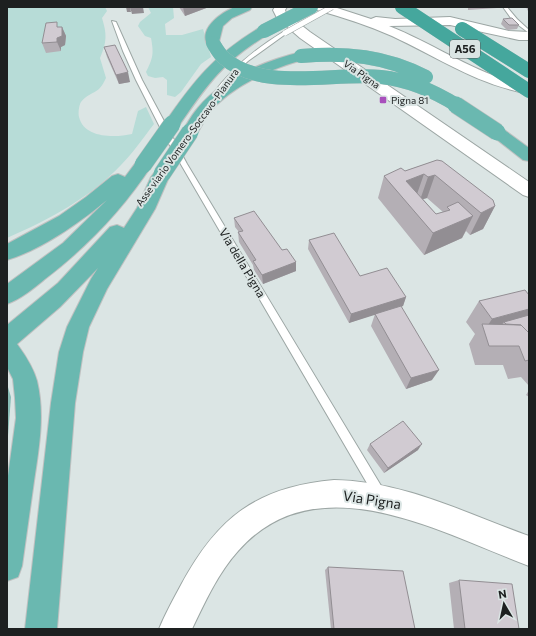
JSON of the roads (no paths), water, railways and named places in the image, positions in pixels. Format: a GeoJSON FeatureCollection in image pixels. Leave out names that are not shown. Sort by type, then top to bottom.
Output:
{"type":"FeatureCollection","features":[{"type":"Feature","properties":{"kind":"highway","name":"Asse viario Vomero-Soccavo-Pianura"},"geometry":{"type":"LineString","coordinates":[[14,333],[42,312],[87,268],[151,168],[176,118],[208,75],[238,47],[264,31],[311,7]]}},
{"type":"Feature","properties":{"kind":"highway","name":"A56"},"geometry":{"type":"LineString","coordinates":[[402,7],[529,90]]}},
{"type":"Feature","properties":{"kind":"highway","name":"A56"},"geometry":{"type":"LineString","coordinates":[[426,7],[529,71]]}},
{"type":"Feature","properties":{"kind":"highway"},"geometry":{"type":"LineString","coordinates":[[240,9],[217,24],[213,33],[213,43],[218,52],[228,62],[259,74],[282,77],[374,77],[388,78],[415,84],[440,94],[497,132]]}},
{"type":"Feature","properties":{"kind":"highway"},"geometry":{"type":"LineString","coordinates":[[204,110],[233,85],[247,76],[274,63],[301,56],[335,53],[360,55],[405,67],[421,74],[442,87],[529,156]]}},
{"type":"Feature","properties":{"kind":"highway","name":"Asse viario Vomero-Soccavo-Pianura"},"geometry":{"type":"LineString","coordinates":[[7,295],[45,268],[82,236],[190,132],[204,110]]}},
{"type":"Feature","properties":{"kind":"highway"},"geometry":{"type":"LineString","coordinates":[[7,253],[42,236],[80,212],[109,189],[151,168]]}},
{"type":"Feature","properties":{"kind":"highway"},"geometry":{"type":"LineString","coordinates":[[42,623],[63,403],[71,352],[78,327],[98,285],[146,209],[151,168]]}},
{"type":"Feature","properties":{"kind":"highway"},"geometry":{"type":"LineString","coordinates":[[7,349],[18,362],[24,377],[28,410],[27,440],[7,566]]}},
{"type":"Feature","properties":{"kind":"main road","name":"Via Pigna"},"geometry":{"type":"LineString","coordinates":[[280,7],[279,10],[281,15],[305,35],[529,191]]}},
{"type":"Feature","properties":{"kind":"main road"},"geometry":{"type":"LineString","coordinates":[[321,7],[352,16],[395,33],[491,80],[509,86],[529,90]]}},
{"type":"Feature","properties":{"kind":"main road"},"geometry":{"type":"LineString","coordinates":[[352,16],[385,22],[444,21],[500,33],[529,36]]}},
{"type":"Feature","properties":{"kind":"main road"},"geometry":{"type":"LineString","coordinates":[[444,21],[427,26],[424,29],[424,34],[425,39],[430,46],[448,59]]}},
{"type":"Feature","properties":{"kind":"main road","name":"Via Pigna"},"geometry":{"type":"LineString","coordinates":[[175,629],[204,573],[220,549],[238,529],[278,504],[304,496],[354,494],[382,498],[406,504],[529,551]]}},
{"type":"Feature","properties":{"kind":"lane","name":"Asse viario Vomero-Soccavo-Pianura"},"geometry":{"type":"LineString","coordinates":[[204,110],[240,64],[256,51],[285,32],[332,7]]}},
{"type":"Feature","properties":{"kind":"lane"},"geometry":{"type":"LineString","coordinates":[[505,7],[515,20],[529,32]]}},
{"type":"Feature","properties":{"kind":"lane","name":"Via della Pigna"},"geometry":{"type":"LineString","coordinates":[[114,22],[146,95],[194,183],[382,498]]}},
{"type":"Feature","properties":{"kind":"place","name":"Pigna 81"},"geometry":{"type":"Point","coordinates":[383,100]}}]}
